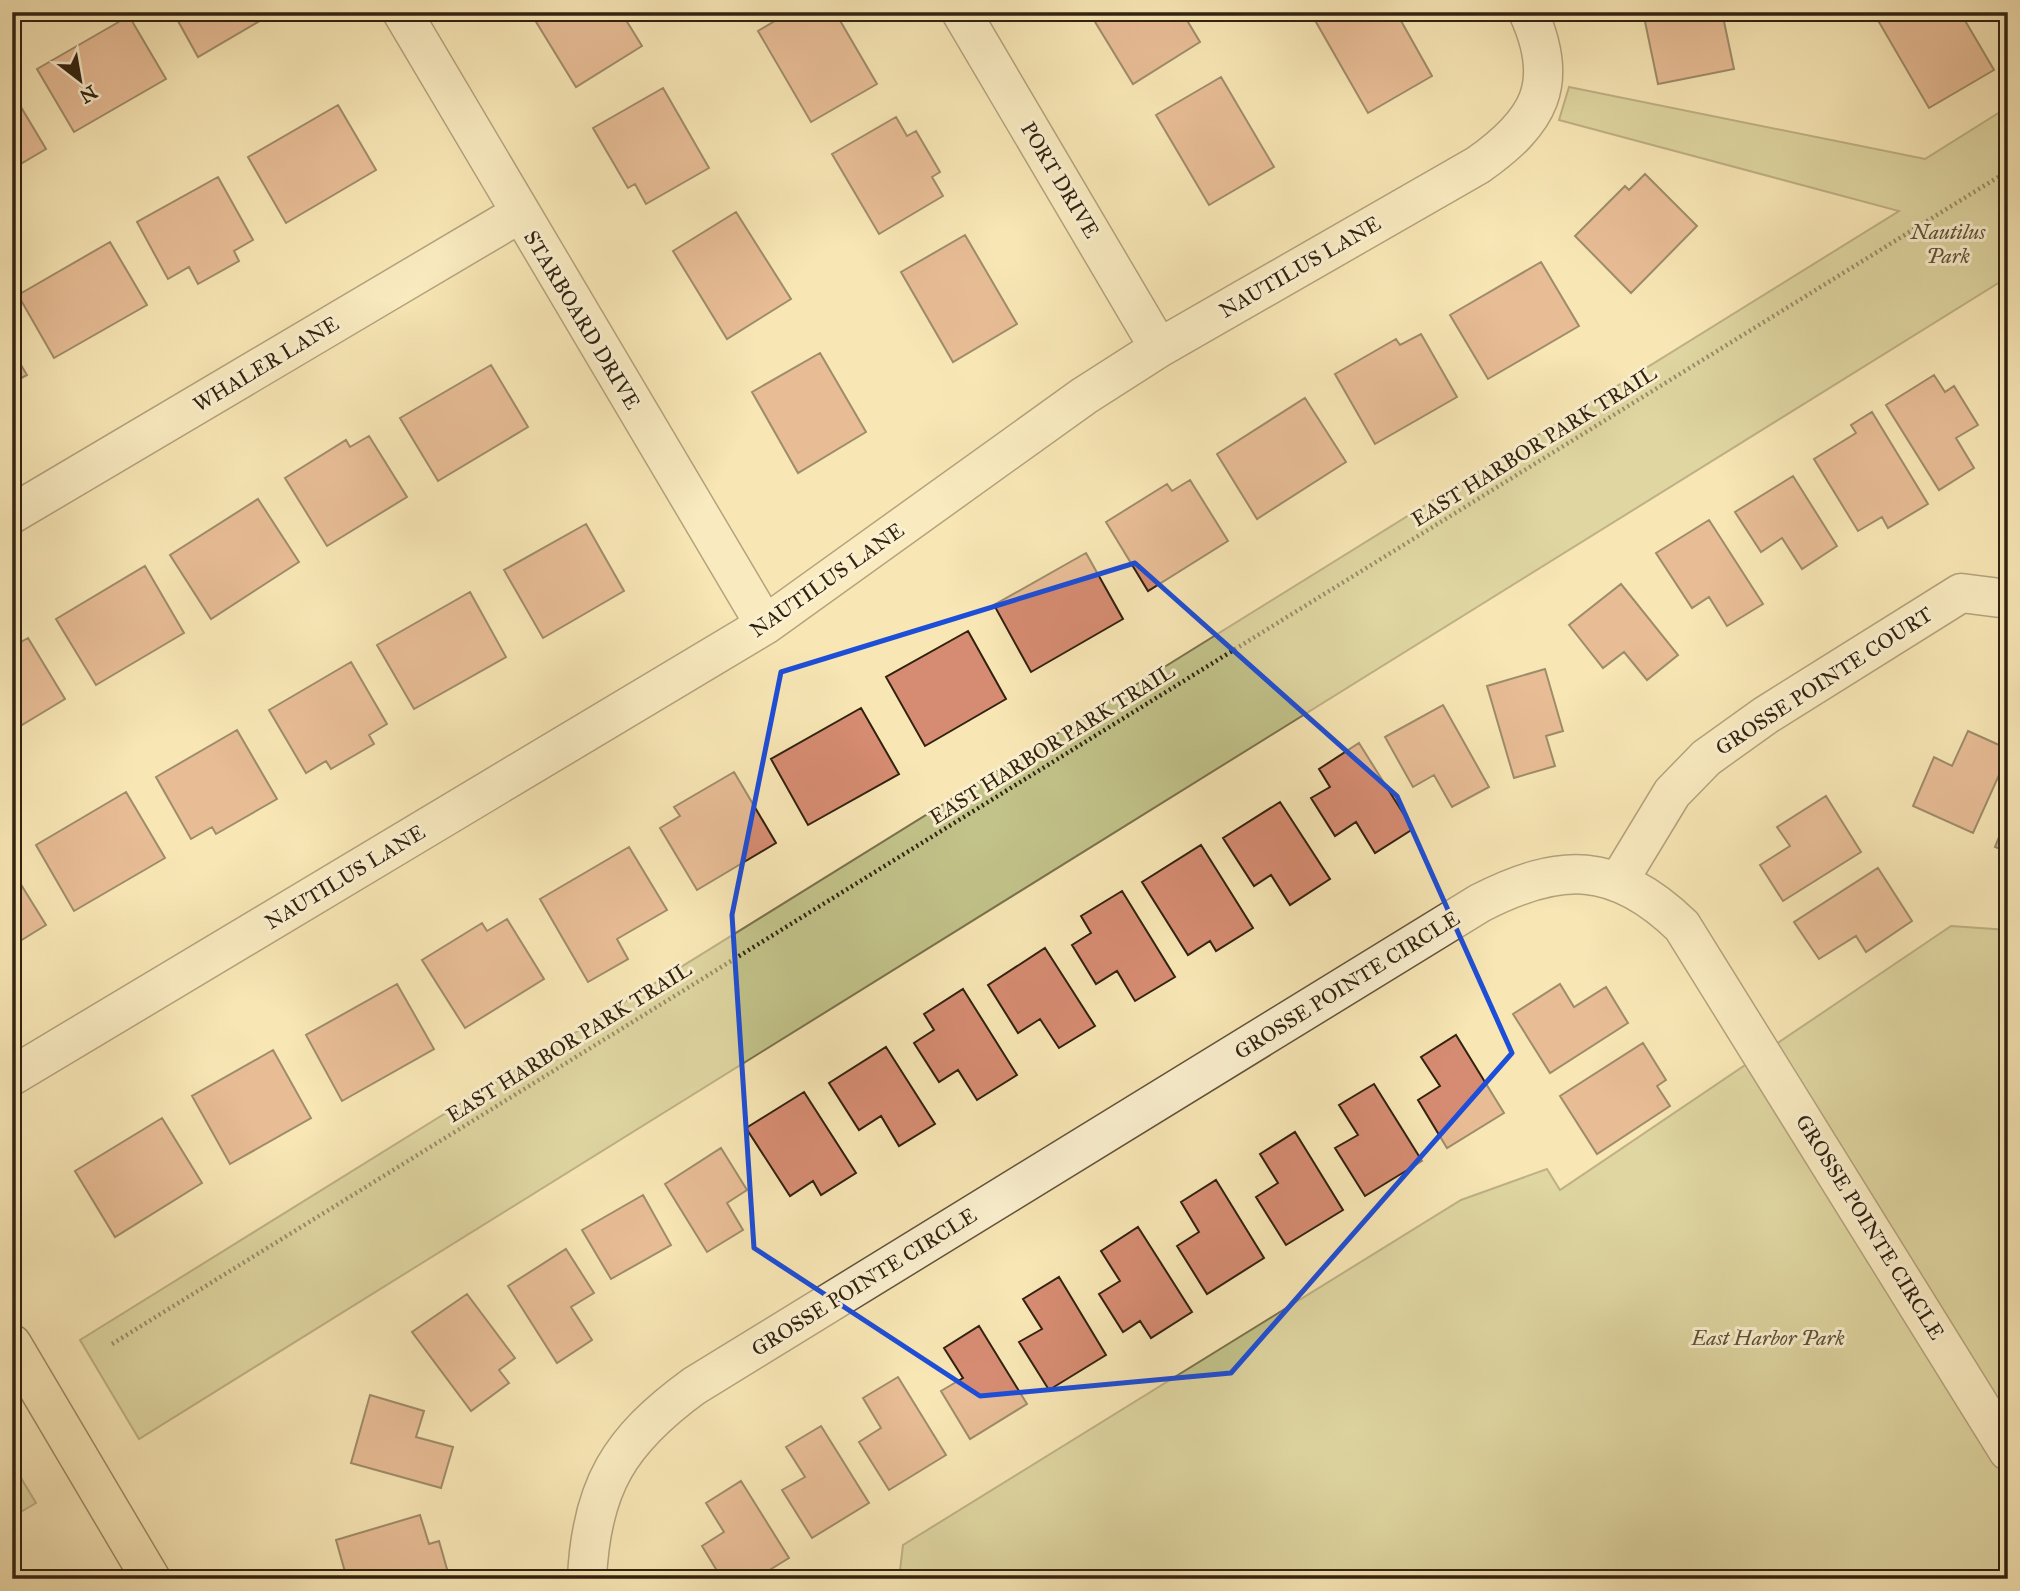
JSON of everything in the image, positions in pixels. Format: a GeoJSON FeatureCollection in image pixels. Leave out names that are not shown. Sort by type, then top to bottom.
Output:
{"type":"FeatureCollection","features":[{"type":"Feature","properties":{"kind":"main road"},"geometry":{"type":"LineString","coordinates":[[12,1344],[151,1579]]}},
{"type":"Feature","properties":{"kind":"street","name":"STARBOARD DRIVE"},"geometry":{"type":"LineString","coordinates":[[402,12],[519,214],[765,625]]}},
{"type":"Feature","properties":{"kind":"street","name":"PORT DRIVE"},"geometry":{"type":"LineString","coordinates":[[961,12],[1159,348]]}},
{"type":"Feature","properties":{"kind":"street","name":"NAUTILUS LANE"},"geometry":{"type":"LineString","coordinates":[[12,1076],[765,625],[1084,396],[1159,348],[1478,165],[1507,145],[1527,123],[1546,70],[1539,37],[1528,12]]}},
{"type":"Feature","properties":{"kind":"street","name":"WHALER LANE"},"geometry":{"type":"LineString","coordinates":[[12,514],[519,214]]}},
{"type":"Feature","properties":{"kind":"street","name":"GROSSE POINTE COURT"},"geometry":{"type":"LineString","coordinates":[[1618,882],[1672,793],[1706,758],[1766,715],[1961,593],[2008,599]]}},
{"type":"Feature","properties":{"kind":"street","name":"GROSSE POINTE CIRCLE"},"geometry":{"type":"LineString","coordinates":[[587,1579],[589,1542],[596,1504],[615,1466],[656,1414],[694,1386],[1480,903],[1539,877],[1571,873],[1618,882],[1660,904],[1690,937],[2008,1451]]}},
{"type":"Feature","properties":{"kind":"path","name":"EAST HARBOR PARK TRAIL"},"geometry":{"type":"LineString","coordinates":[[112,1343],[2008,171]]}},
{"type":"Feature","properties":{"kind":"highlighted area"},"geometry":{"type":"Polygon","coordinates":[[[1135,563],[1397,796],[1512,1053],[1231,1373],[980,1396],[754,1248],[732,915],[781,672],[1135,563]]]}},
{"type":"Feature","properties":{"kind":"green space","name":"Nautilus Park"},"geometry":{"type":"Polygon","coordinates":[[[1569,87],[1925,159],[2008,107],[2008,277],[139,1439],[80,1340],[1899,211],[1559,120],[1569,87]]]}},
{"type":"Feature","properties":{"kind":"green space","name":"East Harbor Park"},"geometry":{"type":"Polygon","coordinates":[[[1951,926],[2008,930],[2008,1579],[899,1579],[903,1545],[1461,1200],[1547,1169],[1560,1190],[1951,926]]]}},
{"type":"Feature","properties":{"kind":"green space"},"geometry":{"type":"Polygon","coordinates":[[[12,1463],[36,1503],[12,1517],[12,1463]]]}},
{"type":"Feature","properties":{"kind":"building"},"geometry":{"type":"Polygon","coordinates":[[[173,12],[275,12],[198,57],[173,12]]]}},
{"type":"Feature","properties":{"kind":"building"},"geometry":{"type":"Polygon","coordinates":[[[530,12],[621,12],[642,46],[576,87],[530,12]]]}},
{"type":"Feature","properties":{"kind":"building"},"geometry":{"type":"Polygon","coordinates":[[[790,12],[835,12],[877,84],[811,122],[758,31],[790,12]]]}},
{"type":"Feature","properties":{"kind":"building"},"geometry":{"type":"Polygon","coordinates":[[[1089,12],[1182,12],[1200,42],[1133,84],[1089,12]]]}},
{"type":"Feature","properties":{"kind":"building"},"geometry":{"type":"Polygon","coordinates":[[[1333,12],[1396,12],[1432,76],[1368,113],[1316,22],[1333,12]]]}},
{"type":"Feature","properties":{"kind":"building"},"geometry":{"type":"Polygon","coordinates":[[[1643,12],[1722,12],[1734,69],[1658,84],[1643,12]]]}},
{"type":"Feature","properties":{"kind":"building"},"geometry":{"type":"Polygon","coordinates":[[[1885,12],[1960,12],[1994,70],[1929,108],[1876,17],[1885,12]]]}},
{"type":"Feature","properties":{"kind":"building"},"geometry":{"type":"Polygon","coordinates":[[[129,16],[166,79],[74,132],[37,69],[129,16]]]}},
{"type":"Feature","properties":{"kind":"building"},"geometry":{"type":"Polygon","coordinates":[[[1221,77],[1274,167],[1209,205],[1156,115],[1221,77]]]}},
{"type":"Feature","properties":{"kind":"building"},"geometry":{"type":"Polygon","coordinates":[[[663,88],[709,168],[646,204],[635,184],[628,188],[593,128],[663,88]]]}},
{"type":"Feature","properties":{"kind":"building"},"geometry":{"type":"Polygon","coordinates":[[[12,92],[46,149],[12,169],[12,92]]]}},
{"type":"Feature","properties":{"kind":"building"},"geometry":{"type":"Polygon","coordinates":[[[338,105],[376,170],[286,223],[248,157],[338,105]]]}},
{"type":"Feature","properties":{"kind":"building"},"geometry":{"type":"Polygon","coordinates":[[[896,117],[907,136],[916,131],[940,172],[932,177],[943,196],[879,234],[832,154],[896,117]]]}},
{"type":"Feature","properties":{"kind":"building"},"geometry":{"type":"Polygon","coordinates":[[[1645,174],[1697,226],[1631,293],[1575,236],[1625,186],[1629,190],[1645,174]]]}},
{"type":"Feature","properties":{"kind":"building"},"geometry":{"type":"Polygon","coordinates":[[[218,177],[253,240],[234,251],[239,261],[198,284],[189,267],[168,279],[137,222],[218,177]]]}},
{"type":"Feature","properties":{"kind":"building"},"geometry":{"type":"Polygon","coordinates":[[[736,212],[791,299],[727,339],[673,251],[736,212]]]}},
{"type":"Feature","properties":{"kind":"building"},"geometry":{"type":"Polygon","coordinates":[[[965,235],[1017,324],[953,362],[901,272],[965,235]]]}},
{"type":"Feature","properties":{"kind":"building"},"geometry":{"type":"Polygon","coordinates":[[[110,242],[147,305],[54,358],[18,295],[110,242]]]}},
{"type":"Feature","properties":{"kind":"building"},"geometry":{"type":"Polygon","coordinates":[[[1541,262],[1579,326],[1488,379],[1450,315],[1541,262]]]}},
{"type":"Feature","properties":{"kind":"building"},"geometry":{"type":"Polygon","coordinates":[[[1421,334],[1457,397],[1375,444],[1335,374],[1396,339],[1400,345],[1421,334]]]}},
{"type":"Feature","properties":{"kind":"building"},"geometry":{"type":"Polygon","coordinates":[[[12,350],[27,375],[12,383],[12,350]]]}},
{"type":"Feature","properties":{"kind":"building"},"geometry":{"type":"Polygon","coordinates":[[[820,353],[866,432],[798,473],[752,392],[820,353]]]}},
{"type":"Feature","properties":{"kind":"building"},"geometry":{"type":"Polygon","coordinates":[[[491,365],[528,427],[438,481],[400,418],[491,365]]]}},
{"type":"Feature","properties":{"kind":"building"},"geometry":{"type":"Polygon","coordinates":[[[1934,375],[1945,392],[1954,386],[1978,425],[1956,438],[1974,468],[1939,490],[1886,405],[1934,375]]]}},
{"type":"Feature","properties":{"kind":"building"},"geometry":{"type":"Polygon","coordinates":[[[1305,398],[1346,462],[1257,519],[1217,454],[1305,398]]]}},
{"type":"Feature","properties":{"kind":"building"},"geometry":{"type":"Polygon","coordinates":[[[1872,412],[1928,504],[1888,528],[1882,517],[1858,531],[1814,459],[1856,433],[1851,425],[1872,412]]]}},
{"type":"Feature","properties":{"kind":"building"},"geometry":{"type":"Polygon","coordinates":[[[369,436],[407,497],[327,546],[285,478],[346,440],[350,447],[369,436]]]}},
{"type":"Feature","properties":{"kind":"building"},"geometry":{"type":"Polygon","coordinates":[[[1793,476],[1837,546],[1802,569],[1782,538],[1761,552],[1735,512],[1793,476]]]}},
{"type":"Feature","properties":{"kind":"building"},"geometry":{"type":"Polygon","coordinates":[[[1190,480],[1228,541],[1148,591],[1106,522],[1167,484],[1172,491],[1190,480]]]}},
{"type":"Feature","properties":{"kind":"building"},"geometry":{"type":"Polygon","coordinates":[[[258,499],[299,562],[211,619],[170,555],[258,499]]]}},
{"type":"Feature","properties":{"kind":"building"},"geometry":{"type":"Polygon","coordinates":[[[1709,520],[1763,604],[1727,626],[1709,597],[1692,608],[1656,553],[1709,520]]]}},
{"type":"Feature","properties":{"kind":"building"},"geometry":{"type":"Polygon","coordinates":[[[586,524],[624,591],[543,638],[504,570],[586,524]]]}},
{"type":"Feature","properties":{"kind":"building"},"geometry":{"type":"Polygon","coordinates":[[[1086,553],[1123,619],[1031,672],[994,605],[1086,553]]]}},
{"type":"Feature","properties":{"kind":"building"},"geometry":{"type":"Polygon","coordinates":[[[145,566],[184,633],[96,685],[56,619],[145,566]]]}},
{"type":"Feature","properties":{"kind":"building"},"geometry":{"type":"Polygon","coordinates":[[[1621,584],[1678,655],[1647,680],[1624,652],[1603,668],[1569,625],[1621,584]]]}},
{"type":"Feature","properties":{"kind":"building"},"geometry":{"type":"Polygon","coordinates":[[[470,592],[506,657],[414,709],[377,645],[470,592]]]}},
{"type":"Feature","properties":{"kind":"building"},"geometry":{"type":"Polygon","coordinates":[[[968,631],[1006,699],[925,746],[886,677],[968,631]]]}},
{"type":"Feature","properties":{"kind":"building"},"geometry":{"type":"Polygon","coordinates":[[[28,638],[65,699],[12,731],[12,647],[28,638]]]}},
{"type":"Feature","properties":{"kind":"building"},"geometry":{"type":"Polygon","coordinates":[[[351,662],[387,724],[369,735],[374,744],[331,769],[326,761],[306,773],[269,710],[351,662]]]}},
{"type":"Feature","properties":{"kind":"building"},"geometry":{"type":"Polygon","coordinates":[[[1545,669],[1563,731],[1546,736],[1555,766],[1514,778],[1487,686],[1545,669]]]}},
{"type":"Feature","properties":{"kind":"building"},"geometry":{"type":"Polygon","coordinates":[[[1443,705],[1489,787],[1452,807],[1434,775],[1413,787],[1385,737],[1443,705]]]}},
{"type":"Feature","properties":{"kind":"building"},"geometry":{"type":"Polygon","coordinates":[[[861,708],[899,774],[808,825],[771,759],[861,708]]]}},
{"type":"Feature","properties":{"kind":"building"},"geometry":{"type":"Polygon","coordinates":[[[237,730],[277,799],[216,834],[212,827],[191,839],[156,777],[237,730]]]}},
{"type":"Feature","properties":{"kind":"building"},"geometry":{"type":"Polygon","coordinates":[[[1968,731],[2008,749],[2008,755],[1973,833],[1913,806],[1934,757],[1952,766],[1968,731]]]}},
{"type":"Feature","properties":{"kind":"building"},"geometry":{"type":"Polygon","coordinates":[[[1359,743],[1413,829],[1375,853],[1356,822],[1335,836],[1311,798],[1330,787],[1319,769],[1359,743]]]}},
{"type":"Feature","properties":{"kind":"building"},"geometry":{"type":"Polygon","coordinates":[[[734,772],[776,843],[697,890],[660,828],[680,816],[674,807],[734,772]]]}},
{"type":"Feature","properties":{"kind":"building"},"geometry":{"type":"Polygon","coordinates":[[[126,792],[165,858],[74,911],[36,845],[126,792]]]}},
{"type":"Feature","properties":{"kind":"building"},"geometry":{"type":"Polygon","coordinates":[[[1826,796],[1861,852],[1783,901],[1760,865],[1790,846],[1777,827],[1826,796]]]}},
{"type":"Feature","properties":{"kind":"building"},"geometry":{"type":"Polygon","coordinates":[[[1280,802],[1330,879],[1290,905],[1271,875],[1254,886],[1223,838],[1280,802]]]}},
{"type":"Feature","properties":{"kind":"building"},"geometry":{"type":"Polygon","coordinates":[[[2008,815],[2008,852],[1995,847],[2008,815]]]}},
{"type":"Feature","properties":{"kind":"building"},"geometry":{"type":"Polygon","coordinates":[[[1201,845],[1253,928],[1216,951],[1210,941],[1188,955],[1142,882],[1201,845]]]}},
{"type":"Feature","properties":{"kind":"building"},"geometry":{"type":"Polygon","coordinates":[[[629,847],[667,910],[617,939],[628,959],[588,982],[540,899],[629,847]]]}},
{"type":"Feature","properties":{"kind":"building"},"geometry":{"type":"Polygon","coordinates":[[[1878,868],[1912,921],[1866,952],[1856,936],[1819,959],[1794,922],[1878,868]]]}},
{"type":"Feature","properties":{"kind":"building"},"geometry":{"type":"Polygon","coordinates":[[[12,870],[46,925],[12,946],[12,870]]]}},
{"type":"Feature","properties":{"kind":"building"},"geometry":{"type":"Polygon","coordinates":[[[1122,891],[1175,977],[1135,1001],[1117,971],[1096,984],[1072,945],[1091,933],[1081,916],[1122,891]]]}},
{"type":"Feature","properties":{"kind":"building"},"geometry":{"type":"Polygon","coordinates":[[[507,919],[544,979],[465,1028],[422,960],[482,923],[487,931],[507,919]]]}},
{"type":"Feature","properties":{"kind":"building"},"geometry":{"type":"Polygon","coordinates":[[[1045,948],[1095,1026],[1059,1048],[1040,1019],[1018,1033],[988,985],[1045,948]]]}},
{"type":"Feature","properties":{"kind":"building"},"geometry":{"type":"Polygon","coordinates":[[[397,984],[434,1049],[342,1101],[306,1035],[397,984]]]}},
{"type":"Feature","properties":{"kind":"building"},"geometry":{"type":"Polygon","coordinates":[[[1560,984],[1574,1007],[1606,987],[1628,1023],[1550,1073],[1513,1014],[1560,984]]]}},
{"type":"Feature","properties":{"kind":"building"},"geometry":{"type":"Polygon","coordinates":[[[963,989],[1017,1075],[977,1100],[958,1070],[939,1082],[914,1043],[934,1030],[924,1014],[963,989]]]}},
{"type":"Feature","properties":{"kind":"building"},"geometry":{"type":"Polygon","coordinates":[[[1456,1035],[1504,1113],[1447,1148],[1418,1100],[1440,1086],[1421,1057],[1456,1035]]]}},
{"type":"Feature","properties":{"kind":"building"},"geometry":{"type":"Polygon","coordinates":[[[1643,1043],[1666,1080],[1657,1086],[1670,1106],[1597,1154],[1560,1096],[1643,1043]]]}},
{"type":"Feature","properties":{"kind":"building"},"geometry":{"type":"Polygon","coordinates":[[[886,1047],[935,1124],[899,1146],[881,1116],[859,1130],[829,1083],[886,1047]]]}},
{"type":"Feature","properties":{"kind":"building"},"geometry":{"type":"Polygon","coordinates":[[[273,1050],[311,1118],[230,1164],[192,1096],[273,1050]]]}},
{"type":"Feature","properties":{"kind":"building"},"geometry":{"type":"Polygon","coordinates":[[[1374,1084],[1422,1161],[1365,1196],[1335,1148],[1358,1135],[1339,1105],[1374,1084]]]}},
{"type":"Feature","properties":{"kind":"building"},"geometry":{"type":"Polygon","coordinates":[[[804,1092],[856,1173],[821,1195],[813,1181],[790,1196],[746,1128],[804,1092]]]}},
{"type":"Feature","properties":{"kind":"building"},"geometry":{"type":"Polygon","coordinates":[[[162,1118],[202,1183],[115,1237],[75,1171],[162,1118]]]}},
{"type":"Feature","properties":{"kind":"building"},"geometry":{"type":"Polygon","coordinates":[[[1295,1132],[1343,1210],[1286,1245],[1256,1197],[1278,1183],[1260,1154],[1295,1132]]]}},
{"type":"Feature","properties":{"kind":"building"},"geometry":{"type":"Polygon","coordinates":[[[721,1148],[747,1190],[727,1203],[743,1230],[707,1252],[665,1184],[721,1148]]]}},
{"type":"Feature","properties":{"kind":"building"},"geometry":{"type":"Polygon","coordinates":[[[1216,1180],[1264,1258],[1207,1294],[1177,1246],[1199,1232],[1181,1202],[1216,1180]]]}},
{"type":"Feature","properties":{"kind":"building"},"geometry":{"type":"Polygon","coordinates":[[[643,1195],[671,1245],[611,1279],[582,1230],[643,1195]]]}},
{"type":"Feature","properties":{"kind":"building"},"geometry":{"type":"Polygon","coordinates":[[[1138,1227],[1192,1312],[1151,1338],[1140,1321],[1123,1332],[1099,1294],[1120,1281],[1101,1251],[1138,1227]]]}},
{"type":"Feature","properties":{"kind":"building"},"geometry":{"type":"Polygon","coordinates":[[[566,1249],[594,1293],[571,1307],[592,1340],[557,1363],[508,1286],[566,1249]]]}},
{"type":"Feature","properties":{"kind":"building"},"geometry":{"type":"Polygon","coordinates":[[[1059,1277],[1106,1355],[1049,1390],[1019,1342],[1042,1329],[1023,1299],[1059,1277]]]}},
{"type":"Feature","properties":{"kind":"building"},"geometry":{"type":"Polygon","coordinates":[[[467,1294],[515,1358],[499,1370],[509,1383],[471,1411],[412,1332],[467,1294]]]}},
{"type":"Feature","properties":{"kind":"building"},"geometry":{"type":"Polygon","coordinates":[[[979,1326],[1027,1404],[970,1439],[941,1391],[963,1378],[944,1348],[979,1326]]]}},
{"type":"Feature","properties":{"kind":"building"},"geometry":{"type":"Polygon","coordinates":[[[898,1377],[946,1455],[889,1490],[859,1442],[881,1428],[863,1398],[898,1377]]]}},
{"type":"Feature","properties":{"kind":"building"},"geometry":{"type":"Polygon","coordinates":[[[370,1395],[424,1411],[416,1437],[453,1447],[441,1488],[351,1463],[370,1395]]]}},
{"type":"Feature","properties":{"kind":"building"},"geometry":{"type":"Polygon","coordinates":[[[821,1426],[869,1503],[812,1538],[782,1490],[805,1477],[786,1447],[821,1426]]]}},
{"type":"Feature","properties":{"kind":"building"},"geometry":{"type":"Polygon","coordinates":[[[741,1481],[789,1558],[755,1579],[722,1579],[702,1546],[724,1532],[706,1503],[741,1481]]]}},
{"type":"Feature","properties":{"kind":"building"},"geometry":{"type":"Polygon","coordinates":[[[420,1515],[429,1544],[439,1541],[449,1576],[347,1579],[336,1540],[420,1515]]]}}]}
